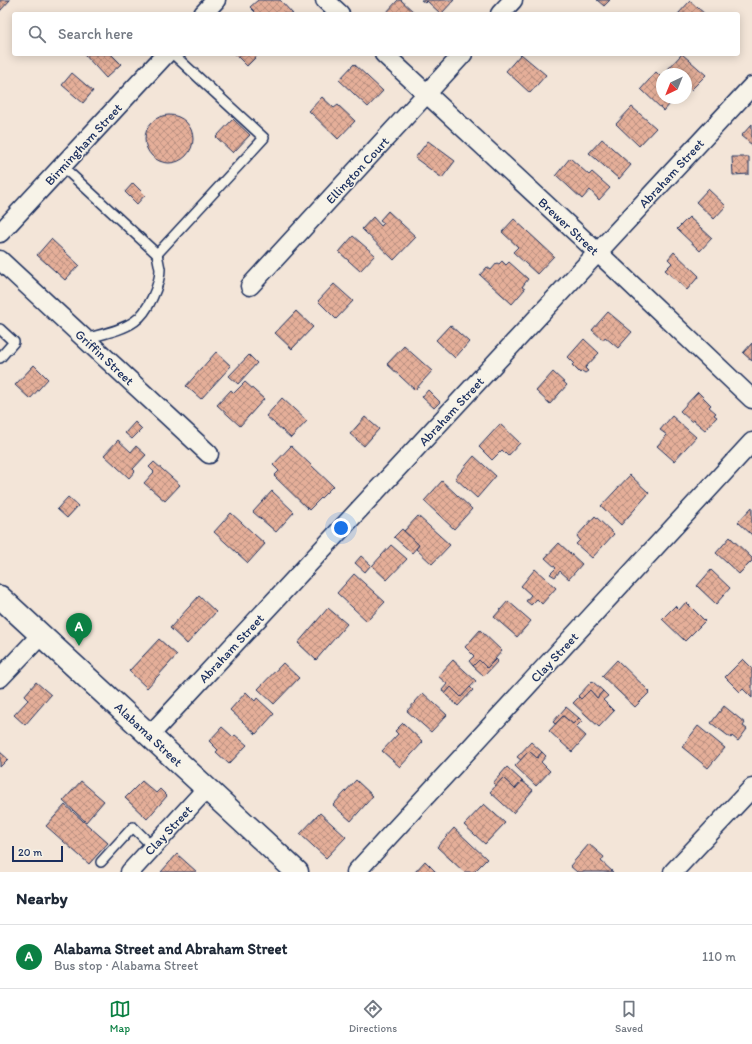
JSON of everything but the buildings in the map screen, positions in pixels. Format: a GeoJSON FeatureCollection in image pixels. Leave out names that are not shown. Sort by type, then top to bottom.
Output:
{"type":"FeatureCollection","features":[{"type":"Feature","properties":{"kind":"street"},"geometry":{"type":"LineString","coordinates":[[205,12],[216,0]]}},
{"type":"Feature","properties":{"kind":"street"},"geometry":{"type":"LineString","coordinates":[[325,0],[338,12]]}},
{"type":"Feature","properties":{"kind":"street"},"geometry":{"type":"LineString","coordinates":[[502,12],[513,0]]}},
{"type":"Feature","properties":{"kind":"street","name":"Birmingham Street"},"geometry":{"type":"LineString","coordinates":[[0,233],[164,56]]}},
{"type":"Feature","properties":{"kind":"street","name":"Brewer Street"},"geometry":{"type":"LineString","coordinates":[[386,56],[597,252],[752,399]]}},
{"type":"Feature","properties":{"kind":"street","name":"Ellington Court"},"geometry":{"type":"LineString","coordinates":[[250,286],[461,56]]}},
{"type":"Feature","properties":{"kind":"street","name":"Abraham Street"},"geometry":{"type":"LineString","coordinates":[[150,735],[752,86]]}},
{"type":"Feature","properties":{"kind":"street","name":"Griffin Street"},"geometry":{"type":"LineString","coordinates":[[0,260],[209,454]]}},
{"type":"Feature","properties":{"kind":"street","name":"Clay Street"},"geometry":{"type":"LineString","coordinates":[[356,872],[752,442]]}},
{"type":"Feature","properties":{"kind":"street","name":"Alabama Street"},"geometry":{"type":"LineString","coordinates":[[0,597],[297,872]]}},
{"type":"Feature","properties":{"kind":"street"},"geometry":{"type":"LineString","coordinates":[[0,678],[41,634]]}},
{"type":"Feature","properties":{"kind":"street","name":"Clay Street"},"geometry":{"type":"LineString","coordinates":[[130,872],[207,788]]}},
{"type":"Feature","properties":{"kind":"street"},"geometry":{"type":"LineString","coordinates":[[673,872],[752,788]]}},
{"type":"Feature","properties":{"kind":"lane"},"geometry":{"type":"LineString","coordinates":[[157,254],[264,138],[175,56]]}},
{"type":"Feature","properties":{"kind":"lane"},"geometry":{"type":"LineString","coordinates":[[62,166],[157,254],[160,270],[152,299],[145,311],[135,321],[121,328],[85,339]]}},
{"type":"Feature","properties":{"kind":"lane"},"geometry":{"type":"LineString","coordinates":[[0,329],[14,342],[0,358]]}},
{"type":"Feature","properties":{"kind":"lane"},"geometry":{"type":"LineString","coordinates":[[101,862],[133,827],[153,847]]}},
{"type":"Feature","properties":{"kind":"place","name":"Alabama Street and Abraham Street"},"geometry":{"type":"Point","coordinates":[79,646]}}]}
